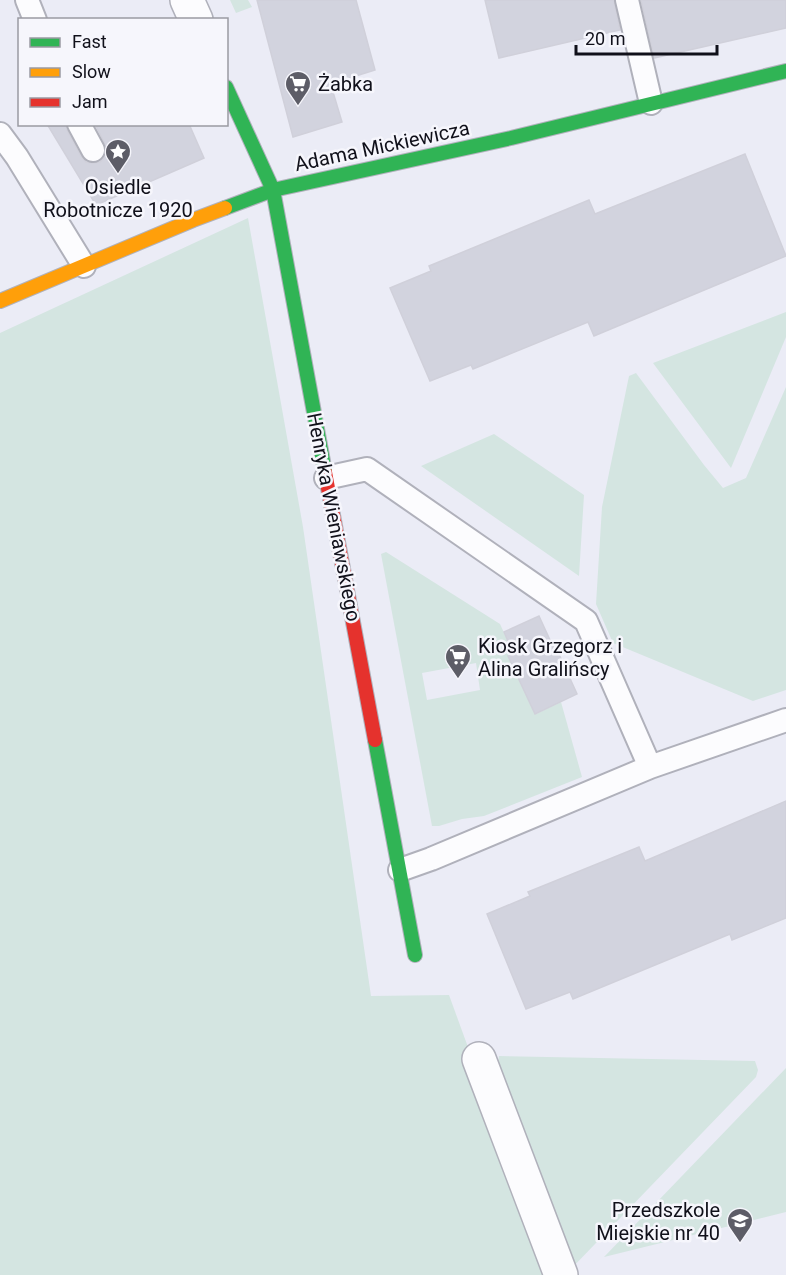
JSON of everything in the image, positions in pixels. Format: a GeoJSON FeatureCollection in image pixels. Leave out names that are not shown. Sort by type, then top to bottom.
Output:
{"type":"FeatureCollection","features":[{"type":"Feature","properties":{"kind":"street"},"geometry":{"type":"LineString","coordinates":[[188,0],[195,18]]}},
{"type":"Feature","properties":{"kind":"street","name":"Adama Mickiewicza"},"geometry":{"type":"LineString","coordinates":[[0,301],[193,220],[273,190],[511,138],[786,71]]}},
{"type":"Feature","properties":{"kind":"street","name":"Henryka Wieniawskiego"},"geometry":{"type":"LineString","coordinates":[[228,91],[273,190],[415,955]]}},
{"type":"Feature","properties":{"kind":"street"},"geometry":{"type":"LineString","coordinates":[[479,1059],[561,1275]]}},
{"type":"Feature","properties":{"kind":"lane"},"geometry":{"type":"LineString","coordinates":[[27,0],[34,18]]}},
{"type":"Feature","properties":{"kind":"lane"},"geometry":{"type":"LineString","coordinates":[[627,0],[651,103]]}},
{"type":"Feature","properties":{"kind":"lane"},"geometry":{"type":"LineString","coordinates":[[80,126],[93,150]]}},
{"type":"Feature","properties":{"kind":"lane"},"geometry":{"type":"LineString","coordinates":[[0,134],[17,157],[84,266]]}},
{"type":"Feature","properties":{"kind":"lane"},"geometry":{"type":"LineString","coordinates":[[326,478],[367,469],[586,621],[650,767]]}},
{"type":"Feature","properties":{"kind":"lane"},"geometry":{"type":"LineString","coordinates":[[400,870],[650,767],[786,720]]}},
{"type":"Feature","properties":{"kind":"shaded area"},"geometry":{"type":"Polygon","coordinates":[[[230,0],[248,0],[252,7],[236,13],[230,0]]]}},
{"type":"Feature","properties":{"kind":"shaded area"},"geometry":{"type":"Polygon","coordinates":[[[248,218],[303,527],[371,996],[449,995],[551,1275],[0,1275],[0,333],[248,218]]]}},
{"type":"Feature","properties":{"kind":"shaded area"},"geometry":{"type":"Polygon","coordinates":[[[786,312],[786,337],[731,468],[653,363],[786,312]]]}},
{"type":"Feature","properties":{"kind":"shaded area"},"geometry":{"type":"Polygon","coordinates":[[[636,373],[723,488],[746,478],[786,387],[786,690],[753,701],[613,643],[596,604],[602,507],[629,376],[636,373]]]}},
{"type":"Feature","properties":{"kind":"shaded area"},"geometry":{"type":"Polygon","coordinates":[[[494,434],[584,495],[579,576],[421,466],[494,434]]]}},
{"type":"Feature","properties":{"kind":"shaded area"},"geometry":{"type":"Polygon","coordinates":[[[386,552],[500,624],[517,661],[536,714],[561,702],[582,777],[484,816],[432,826],[381,554],[386,552]],[[476,663],[422,673],[427,700],[480,690],[476,663]]]}},
{"type":"Feature","properties":{"kind":"shaded area"},"geometry":{"type":"Polygon","coordinates":[[[499,1056],[755,1061],[758,1070],[756,1077],[569,1271],[496,1076],[499,1056]]]}},
{"type":"Feature","properties":{"kind":"shaded area"},"geometry":{"type":"Polygon","coordinates":[[[786,1068],[786,1212],[604,1257],[786,1068]]]}},
{"type":"Feature","properties":{"kind":"building"},"geometry":{"type":"Polygon","coordinates":[[[257,0],[356,0],[375,70],[343,80],[345,88],[333,92],[342,122],[293,137],[257,0]]]}},
{"type":"Feature","properties":{"kind":"building"},"geometry":{"type":"Polygon","coordinates":[[[485,0],[614,0],[620,30],[499,58],[485,0]]]}},
{"type":"Feature","properties":{"kind":"building"},"geometry":{"type":"Polygon","coordinates":[[[641,0],[786,0],[786,28],[654,58],[641,0]]]}},
{"type":"Feature","properties":{"kind":"building","name":"Osiedle Robotnicze 1920"},"geometry":{"type":"Polygon","coordinates":[[[48,126],[66,126],[81,156],[86,162],[93,163],[100,162],[104,158],[106,150],[96,126],[190,126],[204,158],[96,205],[48,126]]]}},
{"type":"Feature","properties":{"kind":"building"},"geometry":{"type":"Polygon","coordinates":[[[745,154],[786,256],[594,336],[588,322],[473,369],[471,365],[430,381],[390,288],[431,271],[429,266],[589,200],[595,214],[745,154]]]}},
{"type":"Feature","properties":{"kind":"building"},"geometry":{"type":"Polygon","coordinates":[[[539,616],[577,694],[535,714],[508,656],[514,655],[504,632],[539,616]]]}},
{"type":"Feature","properties":{"kind":"building"},"geometry":{"type":"Polygon","coordinates":[[[786,801],[786,918],[732,940],[730,934],[573,999],[570,992],[526,1009],[487,914],[530,896],[528,892],[639,847],[645,861],[786,801]]]}},
{"type":"Feature","properties":{"kind":"traffic: fast"},"geometry":{"type":"LineString","coordinates":[[225,208],[273,190],[511,138],[786,71]]}},
{"type":"Feature","properties":{"kind":"traffic: fast"},"geometry":{"type":"LineString","coordinates":[[228,91],[273,190],[325,472]]}},
{"type":"Feature","properties":{"kind":"traffic: fast"},"geometry":{"type":"LineString","coordinates":[[375,740],[415,955]]}},
{"type":"Feature","properties":{"kind":"traffic: slow"},"geometry":{"type":"LineString","coordinates":[[0,301],[225,208]]}},
{"type":"Feature","properties":{"kind":"traffic: jam"},"geometry":{"type":"LineString","coordinates":[[325,472],[375,740]]}},
{"type":"Feature","properties":{"kind":"place","name":"Żabka"},"geometry":{"type":"Point","coordinates":[298,107]}},
{"type":"Feature","properties":{"kind":"place","name":"Osiedle Robotnicze 1920"},"geometry":{"type":"Point","coordinates":[118,175]}},
{"type":"Feature","properties":{"kind":"place","name":"Kiosk Grzegorz i Alina Gralińscy"},"geometry":{"type":"Point","coordinates":[458,680]}},
{"type":"Feature","properties":{"kind":"place","name":"Przedszkole Miejskie nr 40"},"geometry":{"type":"Point","coordinates":[740,1244]}}]}
